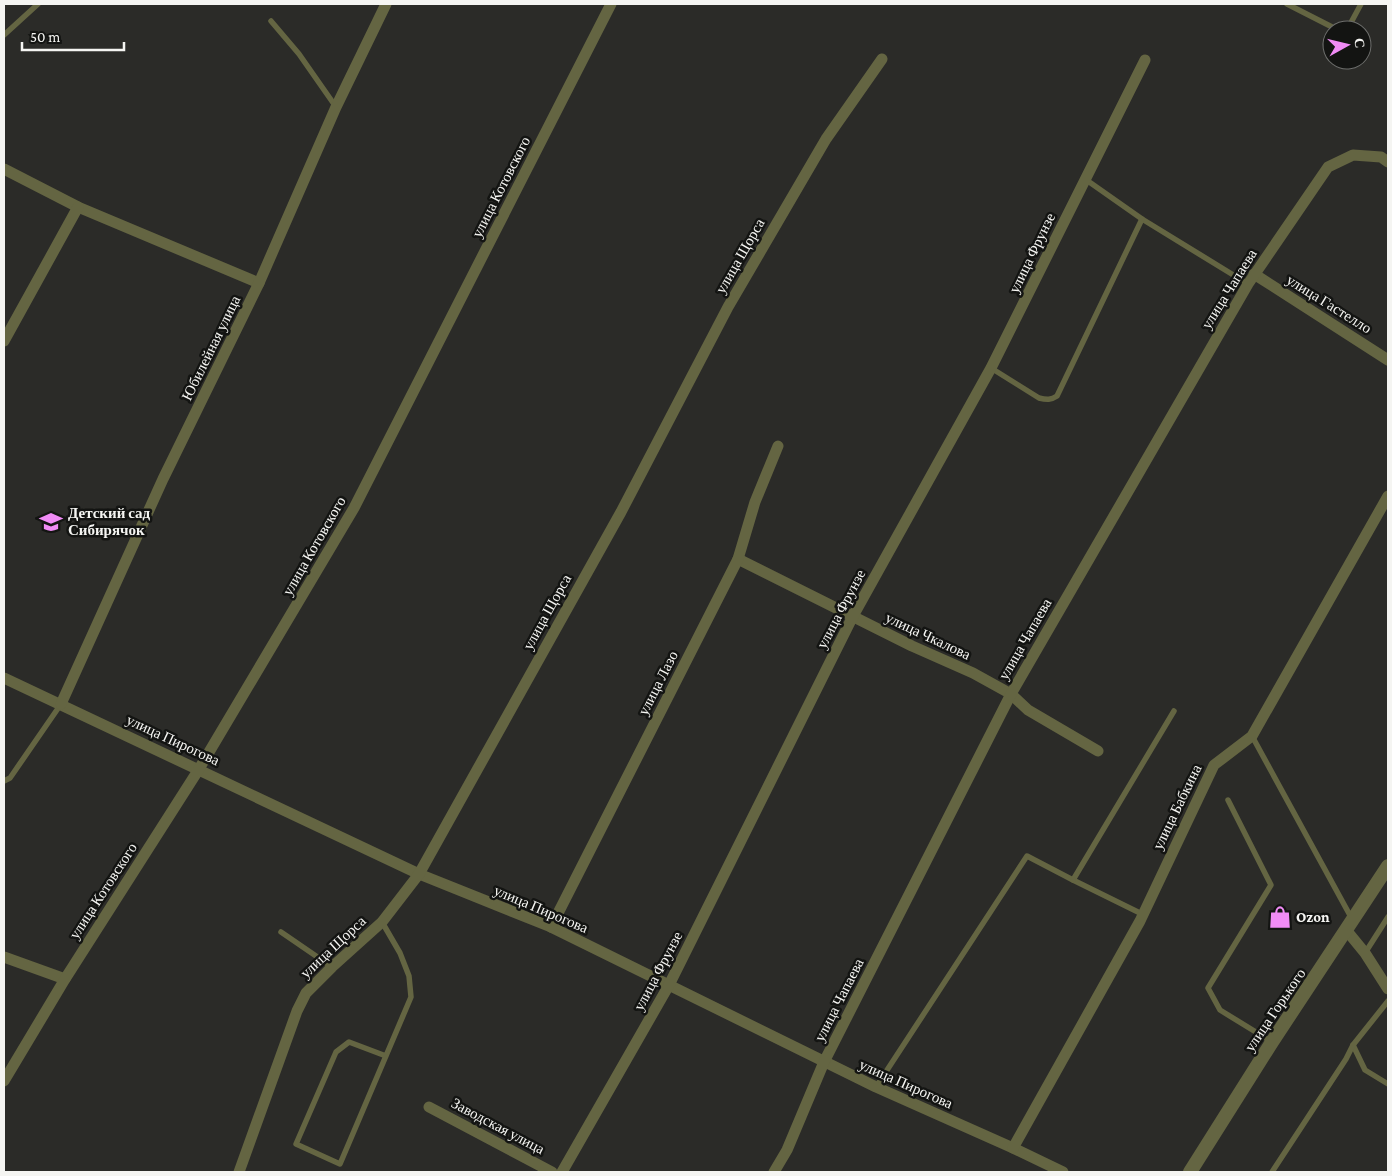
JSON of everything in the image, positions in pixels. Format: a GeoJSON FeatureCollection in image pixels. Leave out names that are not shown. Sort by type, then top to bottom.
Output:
{"type":"FeatureCollection","features":[{"type":"Feature","properties":{"kind":"street","name":"Юбилейная улица"},"geometry":{"type":"LineString","coordinates":[[61,704],[163,479],[259,283],[336,107],[386,4]]}},
{"type":"Feature","properties":{"kind":"street","name":"улица Котовского"},"geometry":{"type":"LineString","coordinates":[[4,1081],[65,979],[199,769],[354,508],[611,4]]}},
{"type":"Feature","properties":{"kind":"street","name":"улица Щорса"},"geometry":{"type":"LineString","coordinates":[[239,1172],[306,993],[382,922],[419,874],[621,512],[728,306],[826,139],[882,59]]}},
{"type":"Feature","properties":{"kind":"street","name":"улица Фрунзе"},"geometry":{"type":"LineString","coordinates":[[562,1172],[669,985],[853,616],[991,368],[1145,60]]}},
{"type":"Feature","properties":{"kind":"street","name":"улица Чапаева"},"geometry":{"type":"LineString","coordinates":[[774,1172],[787,1150],[824,1062],[1011,694],[1251,279],[1328,167],[1353,155],[1381,157],[1388,162]]}},
{"type":"Feature","properties":{"kind":"street"},"geometry":{"type":"LineString","coordinates":[[4,169],[78,207],[259,283]]}},
{"type":"Feature","properties":{"kind":"street"},"geometry":{"type":"LineString","coordinates":[[4,341],[78,207]]}},
{"type":"Feature","properties":{"kind":"street","name":"улица Гастелло"},"geometry":{"type":"LineString","coordinates":[[1251,279],[1388,360]]}},
{"type":"Feature","properties":{"kind":"street","name":"улица Лазо"},"geometry":{"type":"LineString","coordinates":[[551,927],[738,559],[755,502],[778,446]]}},
{"type":"Feature","properties":{"kind":"street","name":"улица Бабкина"},"geometry":{"type":"LineString","coordinates":[[1013,1148],[1140,922],[1142,914],[1214,765],[1252,736],[1388,496]]}},
{"type":"Feature","properties":{"kind":"street","name":"улица Чкалова"},"geometry":{"type":"LineString","coordinates":[[738,559],[912,646],[973,673],[1011,694],[1028,710],[1098,751]]}},
{"type":"Feature","properties":{"kind":"street","name":"улица Пирогова"},"geometry":{"type":"LineString","coordinates":[[4,678],[419,874],[551,927],[876,1087],[1063,1172]]}},
{"type":"Feature","properties":{"kind":"street","name":"улица Горького"},"geometry":{"type":"LineString","coordinates":[[1190,1172],[1272,1042],[1388,866]]}},
{"type":"Feature","properties":{"kind":"street"},"geometry":{"type":"LineString","coordinates":[[1350,926],[1388,989]]}},
{"type":"Feature","properties":{"kind":"street"},"geometry":{"type":"LineString","coordinates":[[4,957],[65,979]]}},
{"type":"Feature","properties":{"kind":"street","name":"Заводская улица"},"geometry":{"type":"LineString","coordinates":[[429,1107],[552,1172]]}},
{"type":"Feature","properties":{"kind":"lane"},"geometry":{"type":"LineString","coordinates":[[4,35],[38,4]]}},
{"type":"Feature","properties":{"kind":"lane"},"geometry":{"type":"LineString","coordinates":[[1287,4],[1322,22]]}},
{"type":"Feature","properties":{"kind":"lane"},"geometry":{"type":"LineString","coordinates":[[1352,20],[1361,4]]}},
{"type":"Feature","properties":{"kind":"lane"},"geometry":{"type":"LineString","coordinates":[[271,21],[299,54],[336,107]]}},
{"type":"Feature","properties":{"kind":"lane"},"geometry":{"type":"LineString","coordinates":[[1085,179],[1142,219],[1251,279]]}},
{"type":"Feature","properties":{"kind":"lane"},"geometry":{"type":"LineString","coordinates":[[991,368],[1039,398],[1046,400],[1057,396],[1142,219]]}},
{"type":"Feature","properties":{"kind":"lane"},"geometry":{"type":"LineString","coordinates":[[4,781],[10,778],[61,704]]}},
{"type":"Feature","properties":{"kind":"lane"},"geometry":{"type":"LineString","coordinates":[[1072,880],[1174,711]]}},
{"type":"Feature","properties":{"kind":"lane"},"geometry":{"type":"LineString","coordinates":[[1252,736],[1350,926]]}},
{"type":"Feature","properties":{"kind":"lane"},"geometry":{"type":"LineString","coordinates":[[1228,800],[1272,885],[1208,988],[1220,1010],[1272,1042]]}},
{"type":"Feature","properties":{"kind":"lane"},"geometry":{"type":"LineString","coordinates":[[876,1087],[1027,856],[1142,914]]}},
{"type":"Feature","properties":{"kind":"lane"},"geometry":{"type":"LineString","coordinates":[[1365,953],[1388,917]]}},
{"type":"Feature","properties":{"kind":"lane"},"geometry":{"type":"LineString","coordinates":[[382,922],[400,953],[409,976],[411,997],[386,1056],[340,1164],[296,1144],[336,1052],[348,1042],[386,1056]]}},
{"type":"Feature","properties":{"kind":"lane"},"geometry":{"type":"LineString","coordinates":[[281,932],[332,967]]}},
{"type":"Feature","properties":{"kind":"lane"},"geometry":{"type":"LineString","coordinates":[[1272,1172],[1346,1059],[1353,1045],[1388,1002]]}},
{"type":"Feature","properties":{"kind":"lane"},"geometry":{"type":"LineString","coordinates":[[1353,1045],[1365,1070],[1388,1084]]}},
{"type":"Feature","properties":{"kind":"place","name":"Детский сад Сибирячок"},"geometry":{"type":"Point","coordinates":[51,522]}},
{"type":"Feature","properties":{"kind":"place","name":"Ozon"},"geometry":{"type":"Point","coordinates":[1280,917]}}]}
